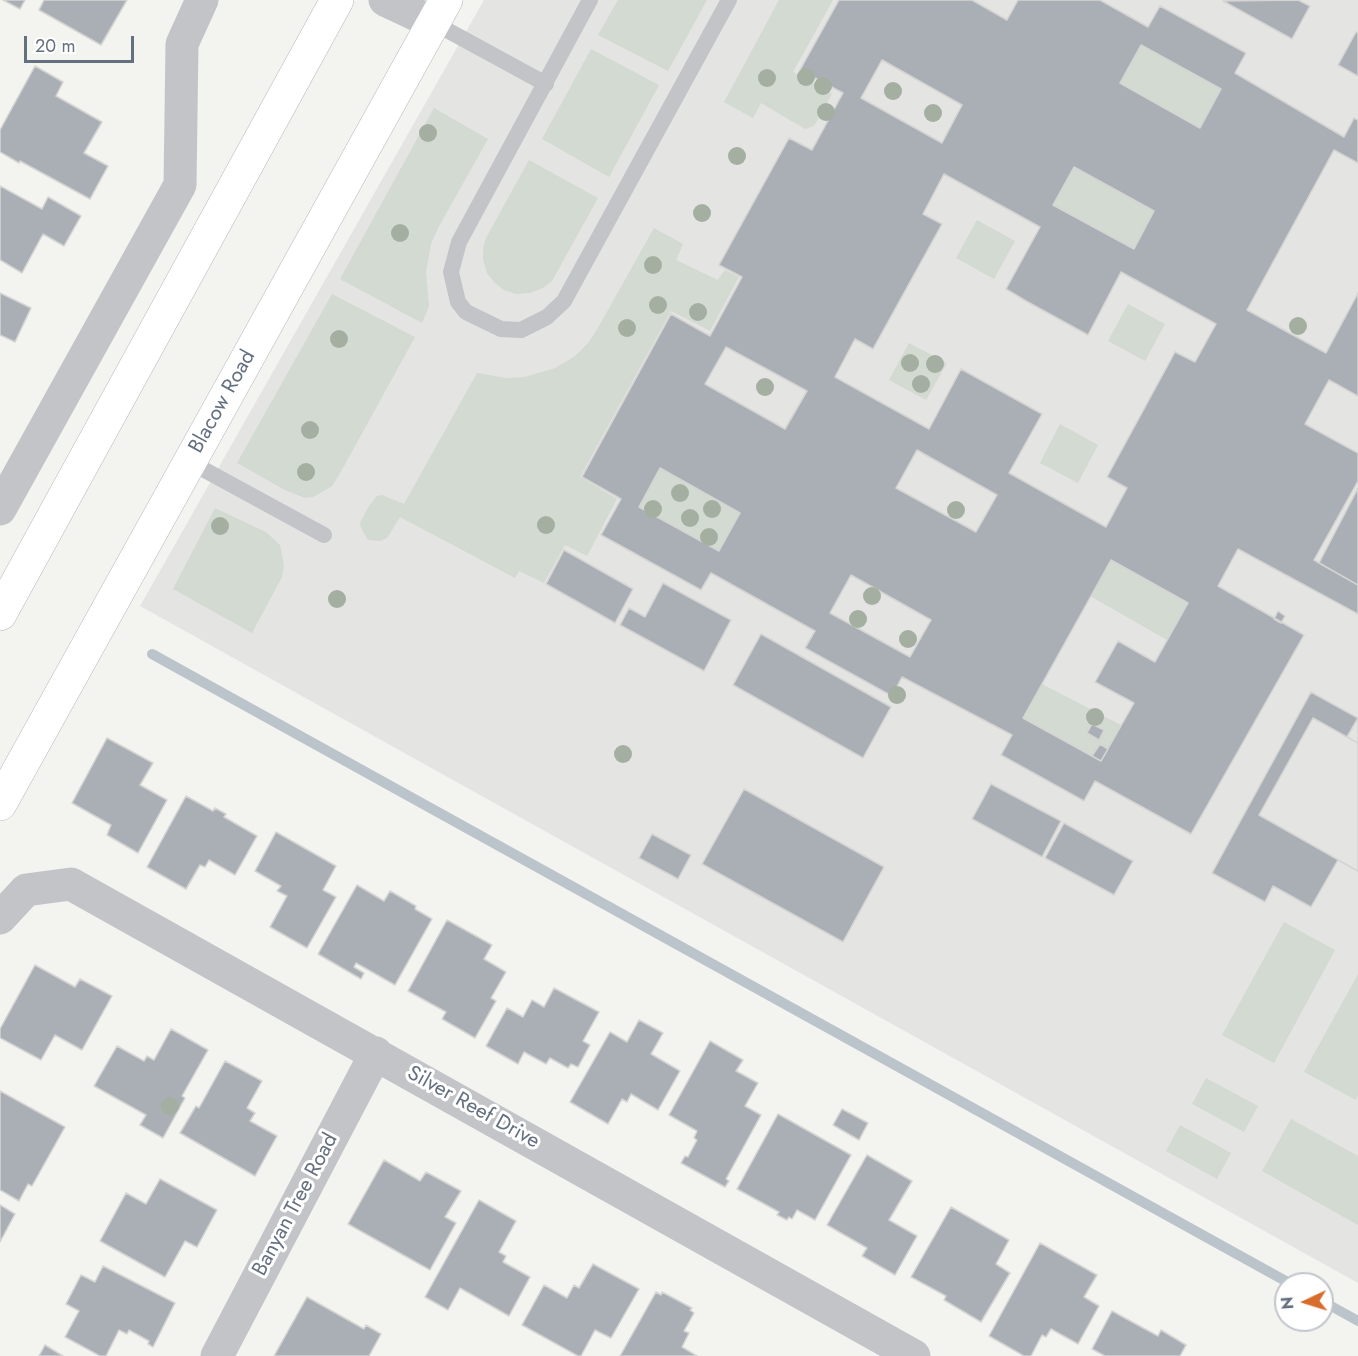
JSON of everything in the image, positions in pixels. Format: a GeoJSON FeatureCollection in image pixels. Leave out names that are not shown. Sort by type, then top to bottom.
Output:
{"type":"FeatureCollection","features":[{"type":"Feature","properties":{"kind":"main road"},"geometry":{"type":"LineString","coordinates":[[0,614],[337,0]]}},
{"type":"Feature","properties":{"kind":"main road","name":"Blacow Road"},"geometry":{"type":"LineString","coordinates":[[0,804],[440,11]]}},
{"type":"Feature","properties":{"kind":"street"},"geometry":{"type":"LineString","coordinates":[[0,509],[180,185],[182,44],[202,0]]}},
{"type":"Feature","properties":{"kind":"street"},"geometry":{"type":"LineString","coordinates":[[385,0],[440,11]]}},
{"type":"Feature","properties":{"kind":"street","name":"Silver Reef Drive"},"geometry":{"type":"LineString","coordinates":[[0,918],[26,890],[71,884],[914,1356]]}},
{"type":"Feature","properties":{"kind":"street","name":"Banyan Tree Road"},"geometry":{"type":"LineString","coordinates":[[217,1356],[376,1053]]}},
{"type":"Feature","properties":{"kind":"lane"},"geometry":{"type":"LineString","coordinates":[[590,0],[459,242],[451,272],[458,302],[466,312],[501,329],[521,330],[547,317],[564,301],[729,0]]}},
{"type":"Feature","properties":{"kind":"lane"},"geometry":{"type":"LineString","coordinates":[[440,11],[546,84]]}},
{"type":"Feature","properties":{"kind":"lane"},"geometry":{"type":"LineString","coordinates":[[190,462],[324,535]]}},
{"type":"Feature","properties":{"kind":"shaded area"},"geometry":{"type":"Polygon","coordinates":[[[484,0],[1358,0],[1358,1283],[140,606],[484,0]]]}},
{"type":"Feature","properties":{"kind":"shaded area"},"geometry":{"type":"Polygon","coordinates":[[[618,0],[707,0],[668,71],[598,35],[618,0]]]}},
{"type":"Feature","properties":{"kind":"shaded area"},"geometry":{"type":"Polygon","coordinates":[[[779,0],[833,0],[793,72],[832,94],[814,126],[805,129],[761,103],[753,118],[724,102],[779,0]]]}},
{"type":"Feature","properties":{"kind":"shaded area"},"geometry":{"type":"Polygon","coordinates":[[[1141,45],[1221,89],[1200,128],[1120,83],[1141,45]]]}},
{"type":"Feature","properties":{"kind":"shaded area"},"geometry":{"type":"Polygon","coordinates":[[[591,49],[659,85],[609,177],[542,139],[591,49]]]}},
{"type":"Feature","properties":{"kind":"shaded area"},"geometry":{"type":"Polygon","coordinates":[[[434,108],[488,139],[431,244],[426,272],[429,306],[422,323],[340,279],[434,108]]]}},
{"type":"Feature","properties":{"kind":"shaded area"},"geometry":{"type":"Polygon","coordinates":[[[529,160],[598,198],[552,281],[543,288],[530,293],[516,294],[504,290],[487,273],[483,248],[486,238],[529,160]]]}},
{"type":"Feature","properties":{"kind":"shaded area"},"geometry":{"type":"Polygon","coordinates":[[[1074,167],[1154,211],[1134,249],[1053,205],[1074,167]]]}},
{"type":"Feature","properties":{"kind":"shaded area"},"geometry":{"type":"Polygon","coordinates":[[[977,220],[1015,241],[994,279],[956,258],[977,220]]]}},
{"type":"Feature","properties":{"kind":"shaded area"},"geometry":{"type":"Polygon","coordinates":[[[654,228],[683,244],[676,260],[718,280],[725,270],[739,277],[710,331],[671,311],[580,477],[617,499],[587,556],[565,545],[544,583],[519,571],[515,578],[400,517],[387,538],[380,541],[368,540],[360,523],[369,506],[377,496],[382,495],[404,504],[477,373],[506,378],[525,377],[555,368],[575,356],[589,342],[599,326],[654,228]]]}},
{"type":"Feature","properties":{"kind":"shaded area"},"geometry":{"type":"Polygon","coordinates":[[[332,294],[415,337],[332,486],[313,497],[305,498],[285,490],[237,463],[332,294]]]}},
{"type":"Feature","properties":{"kind":"shaded area"},"geometry":{"type":"Polygon","coordinates":[[[1128,304],[1165,324],[1145,361],[1108,341],[1128,304]]]}},
{"type":"Feature","properties":{"kind":"shaded area"},"geometry":{"type":"Polygon","coordinates":[[[909,343],[947,363],[926,400],[889,380],[909,343]]]}},
{"type":"Feature","properties":{"kind":"shaded area"},"geometry":{"type":"Polygon","coordinates":[[[1060,424],[1098,445],[1078,483],[1040,463],[1060,424]]]}},
{"type":"Feature","properties":{"kind":"shaded area"},"geometry":{"type":"Polygon","coordinates":[[[660,468],[740,513],[719,551],[639,507],[660,468]]]}},
{"type":"Feature","properties":{"kind":"shaded area"},"geometry":{"type":"Polygon","coordinates":[[[215,508],[266,532],[280,545],[284,565],[282,577],[252,633],[173,589],[215,508]]]}},
{"type":"Feature","properties":{"kind":"shaded area"},"geometry":{"type":"Polygon","coordinates":[[[1111,560],[1188,603],[1167,640],[1090,596],[1111,560]]]}},
{"type":"Feature","properties":{"kind":"shaded area"},"geometry":{"type":"Polygon","coordinates":[[[1042,684],[1121,725],[1101,761],[1023,718],[1042,684]]]}},
{"type":"Feature","properties":{"kind":"shaded area"},"geometry":{"type":"Polygon","coordinates":[[[1284,922],[1335,950],[1274,1063],[1222,1035],[1284,922]]]}},
{"type":"Feature","properties":{"kind":"shaded area"},"geometry":{"type":"Polygon","coordinates":[[[1358,974],[1358,1096],[1356,1100],[1304,1072],[1358,974]]]}},
{"type":"Feature","properties":{"kind":"shaded area"},"geometry":{"type":"Polygon","coordinates":[[[1206,1078],[1258,1106],[1244,1132],[1192,1104],[1206,1078]]]}},
{"type":"Feature","properties":{"kind":"shaded area"},"geometry":{"type":"Polygon","coordinates":[[[1291,1119],[1358,1156],[1358,1225],[1262,1171],[1291,1119]]]}},
{"type":"Feature","properties":{"kind":"shaded area"},"geometry":{"type":"Polygon","coordinates":[[[1180,1125],[1231,1153],[1217,1179],[1166,1151],[1180,1125]]]}},
{"type":"Feature","properties":{"kind":"building"},"geometry":{"type":"Polygon","coordinates":[[[3,0],[25,0],[20,9],[3,0]]]}},
{"type":"Feature","properties":{"kind":"building"},"geometry":{"type":"Polygon","coordinates":[[[44,0],[127,0],[101,45],[39,10],[44,0]]]}},
{"type":"Feature","properties":{"kind":"building"},"geometry":{"type":"Polygon","coordinates":[[[839,0],[972,0],[1007,20],[1018,0],[1100,0],[1148,27],[1160,6],[1246,53],[1235,73],[1344,137],[1354,118],[1358,120],[1358,163],[1334,150],[1247,310],[1326,353],[1358,293],[1358,396],[1329,380],[1305,424],[1358,453],[1358,481],[1314,560],[1358,585],[1358,614],[1238,549],[1218,586],[1304,635],[1191,834],[1095,781],[1084,801],[1001,755],[1012,735],[902,677],[892,696],[805,648],[815,631],[711,573],[701,590],[601,535],[621,499],[582,477],[671,314],[710,336],[742,277],[719,265],[789,138],[812,150],[843,93],[800,70],[839,0]],[[1141,45],[1120,83],[1200,128],[1221,89],[1141,45]],[[882,60],[861,98],[942,143],[962,105],[882,60]],[[1074,167],[1053,205],[1134,249],[1154,211],[1074,167]],[[944,174],[923,214],[942,224],[873,349],[855,339],[835,377],[929,429],[961,369],[1042,414],[1009,473],[1106,527],[1127,488],[1107,477],[1175,352],[1195,362],[1216,324],[1121,272],[1088,335],[1006,289],[1040,227],[944,174]],[[726,347],[705,384],[785,429],[807,391],[726,347]],[[917,450],[896,488],[976,532],[997,495],[917,450]],[[660,468],[639,507],[719,551],[740,513],[660,468]],[[1111,560],[1023,718],[1101,761],[1134,703],[1095,682],[1118,641],[1155,662],[1188,603],[1111,560]],[[851,575],[830,613],[910,657],[931,620],[851,575]]]}},
{"type":"Feature","properties":{"kind":"building"},"geometry":{"type":"Polygon","coordinates":[[[1298,0],[1310,6],[1292,39],[1223,1],[1298,0]]]}},
{"type":"Feature","properties":{"kind":"building"},"geometry":{"type":"Polygon","coordinates":[[[1356,32],[1358,33],[1358,76],[1338,65],[1356,32]]]}},
{"type":"Feature","properties":{"kind":"building"},"geometry":{"type":"Polygon","coordinates":[[[35,66],[63,82],[56,96],[102,122],[84,153],[108,166],[90,199],[0,152],[0,130],[35,66]]]}},
{"type":"Feature","properties":{"kind":"building"},"geometry":{"type":"Polygon","coordinates":[[[0,186],[42,209],[48,197],[81,216],[64,246],[43,234],[22,273],[0,260],[0,186]]]}},
{"type":"Feature","properties":{"kind":"building"},"geometry":{"type":"Polygon","coordinates":[[[0,293],[31,308],[15,342],[0,335],[0,293]]]}},
{"type":"Feature","properties":{"kind":"building"},"geometry":{"type":"Polygon","coordinates":[[[1358,488],[1358,585],[1319,563],[1358,488]]]}},
{"type":"Feature","properties":{"kind":"building"},"geometry":{"type":"Polygon","coordinates":[[[564,550],[633,589],[615,623],[546,584],[564,550]]]}},
{"type":"Feature","properties":{"kind":"building"},"geometry":{"type":"Polygon","coordinates":[[[663,583],[731,620],[704,671],[620,625],[629,608],[645,617],[663,583]]]}},
{"type":"Feature","properties":{"kind":"building"},"geometry":{"type":"Polygon","coordinates":[[[1278,611],[1285,616],[1281,623],[1274,619],[1278,611]]]}},
{"type":"Feature","properties":{"kind":"building"},"geometry":{"type":"Polygon","coordinates":[[[761,634],[891,707],[863,758],[733,685],[761,634]]]}},
{"type":"Feature","properties":{"kind":"building"},"geometry":{"type":"Polygon","coordinates":[[[1311,692],[1358,718],[1358,871],[1338,860],[1311,907],[1273,886],[1265,902],[1212,873],[1311,692]]]}},
{"type":"Feature","properties":{"kind":"building"},"geometry":{"type":"Polygon","coordinates":[[[1313,718],[1358,743],[1358,871],[1259,815],[1313,718]]]}},
{"type":"Feature","properties":{"kind":"building"},"geometry":{"type":"Polygon","coordinates":[[[1358,718],[1358,743],[1347,737],[1358,718]]]}},
{"type":"Feature","properties":{"kind":"building"},"geometry":{"type":"Polygon","coordinates":[[[1092,724],[1104,730],[1099,740],[1087,733],[1092,724]]]}},
{"type":"Feature","properties":{"kind":"building"},"geometry":{"type":"Polygon","coordinates":[[[107,738],[153,763],[140,785],[167,800],[138,853],[107,835],[111,825],[72,803],[107,738]]]}},
{"type":"Feature","properties":{"kind":"building"},"geometry":{"type":"Polygon","coordinates":[[[1100,744],[1108,749],[1101,761],[1092,756],[1100,744]]]}},
{"type":"Feature","properties":{"kind":"building"},"geometry":{"type":"Polygon","coordinates":[[[991,784],[1061,821],[1042,857],[972,819],[991,784]]]}},
{"type":"Feature","properties":{"kind":"building"},"geometry":{"type":"Polygon","coordinates":[[[744,789],[884,867],[843,942],[702,864],[744,789]]]}},
{"type":"Feature","properties":{"kind":"building"},"geometry":{"type":"Polygon","coordinates":[[[186,796],[213,811],[215,808],[226,814],[224,817],[257,836],[235,875],[209,860],[205,867],[200,865],[186,889],[147,867],[186,796]]]}},
{"type":"Feature","properties":{"kind":"building"},"geometry":{"type":"Polygon","coordinates":[[[1064,823],[1133,861],[1114,895],[1045,858],[1064,823]]]}},
{"type":"Feature","properties":{"kind":"building"},"geometry":{"type":"Polygon","coordinates":[[[276,832],[336,866],[323,890],[336,897],[307,948],[270,927],[287,896],[277,891],[281,886],[255,871],[276,832]]]}},
{"type":"Feature","properties":{"kind":"building"},"geometry":{"type":"Polygon","coordinates":[[[652,834],[691,855],[678,879],[639,858],[652,834]]]}},
{"type":"Feature","properties":{"kind":"building"},"geometry":{"type":"Polygon","coordinates":[[[357,885],[384,901],[390,891],[416,906],[415,909],[432,919],[395,985],[356,963],[354,967],[364,973],[361,979],[318,954],[357,885]]]}},
{"type":"Feature","properties":{"kind":"building"},"geometry":{"type":"Polygon","coordinates":[[[447,920],[492,945],[484,959],[506,972],[491,998],[496,1001],[475,1038],[442,1019],[446,1012],[408,991],[447,920]]]}},
{"type":"Feature","properties":{"kind":"building"},"geometry":{"type":"Polygon","coordinates":[[[35,965],[75,987],[80,979],[112,996],[82,1050],[55,1035],[41,1060],[0,1038],[0,1029],[35,965]]]}},
{"type":"Feature","properties":{"kind":"building"},"geometry":{"type":"Polygon","coordinates":[[[554,988],[599,1012],[583,1041],[590,1045],[578,1067],[571,1064],[568,1068],[550,1058],[546,1064],[524,1052],[518,1064],[486,1046],[507,1008],[523,1017],[532,1000],[544,1007],[554,988]]]}},
{"type":"Feature","properties":{"kind":"building"},"geometry":{"type":"Polygon","coordinates":[[[639,1020],[663,1033],[651,1054],[680,1071],[658,1110],[631,1094],[627,1102],[622,1099],[608,1124],[570,1102],[610,1032],[627,1042],[639,1020]]]}},
{"type":"Feature","properties":{"kind":"building"},"geometry":{"type":"Polygon","coordinates":[[[171,1029],[208,1050],[182,1096],[185,1098],[163,1138],[140,1125],[146,1115],[94,1086],[117,1046],[144,1061],[147,1056],[154,1060],[171,1029]]]}},
{"type":"Feature","properties":{"kind":"building"},"geometry":{"type":"Polygon","coordinates":[[[710,1041],[743,1060],[736,1071],[758,1083],[745,1106],[761,1115],[726,1179],[729,1181],[725,1187],[681,1163],[685,1156],[688,1157],[697,1140],[694,1138],[697,1131],[669,1115],[710,1041]]]}},
{"type":"Feature","properties":{"kind":"building"},"geometry":{"type":"Polygon","coordinates":[[[225,1061],[262,1081],[247,1108],[255,1113],[250,1121],[277,1136],[255,1176],[180,1133],[196,1106],[199,1108],[225,1061]]]}},
{"type":"Feature","properties":{"kind":"building"},"geometry":{"type":"Polygon","coordinates":[[[0,1091],[65,1127],[32,1186],[28,1184],[19,1201],[0,1190],[0,1091]]]}},
{"type":"Feature","properties":{"kind":"building"},"geometry":{"type":"Polygon","coordinates":[[[842,1109],[868,1123],[859,1140],[833,1125],[842,1109]]]}},
{"type":"Feature","properties":{"kind":"building"},"geometry":{"type":"Polygon","coordinates":[[[778,1114],[851,1155],[815,1220],[797,1210],[792,1219],[789,1217],[787,1220],[777,1215],[779,1212],[737,1189],[778,1114]]]}},
{"type":"Feature","properties":{"kind":"building"},"geometry":{"type":"Polygon","coordinates":[[[867,1155],[912,1181],[889,1220],[917,1236],[895,1275],[862,1256],[867,1248],[827,1225],[867,1155]]]}},
{"type":"Feature","properties":{"kind":"building"},"geometry":{"type":"Polygon","coordinates":[[[384,1160],[420,1181],[426,1172],[461,1191],[445,1217],[456,1223],[430,1270],[348,1224],[384,1160]]]}},
{"type":"Feature","properties":{"kind":"building"},"geometry":{"type":"Polygon","coordinates":[[[160,1179],[217,1210],[197,1247],[185,1241],[165,1277],[100,1241],[126,1193],[146,1204],[160,1179]]]}},
{"type":"Feature","properties":{"kind":"building"},"geometry":{"type":"Polygon","coordinates":[[[479,1200],[516,1221],[499,1252],[506,1256],[503,1262],[530,1277],[509,1316],[460,1288],[448,1310],[425,1297],[479,1200]]]}},
{"type":"Feature","properties":{"kind":"building"},"geometry":{"type":"Polygon","coordinates":[[[0,1205],[15,1214],[0,1242],[0,1205]]]}},
{"type":"Feature","properties":{"kind":"building"},"geometry":{"type":"Polygon","coordinates":[[[951,1207],[1009,1240],[996,1264],[1010,1273],[981,1322],[944,1300],[946,1296],[911,1277],[951,1207]]]}},
{"type":"Feature","properties":{"kind":"building"},"geometry":{"type":"Polygon","coordinates":[[[1040,1243],[1097,1275],[1084,1297],[1099,1306],[1078,1344],[1051,1329],[1046,1337],[1042,1335],[1031,1356],[1024,1356],[989,1336],[1040,1243]]]}},
{"type":"Feature","properties":{"kind":"building"},"geometry":{"type":"Polygon","coordinates":[[[593,1264],[639,1289],[611,1338],[595,1330],[581,1356],[578,1356],[522,1325],[544,1285],[567,1298],[574,1285],[579,1288],[593,1264]]]}},
{"type":"Feature","properties":{"kind":"building"},"geometry":{"type":"Polygon","coordinates":[[[103,1266],[175,1303],[153,1347],[148,1344],[149,1341],[129,1330],[127,1334],[119,1330],[106,1356],[100,1356],[65,1337],[79,1311],[66,1304],[81,1275],[95,1282],[103,1266]]]}},
{"type":"Feature","properties":{"kind":"building"},"geometry":{"type":"Polygon","coordinates":[[[656,1292],[661,1295],[662,1292],[692,1308],[690,1310],[694,1313],[684,1331],[689,1333],[682,1347],[697,1356],[620,1356],[656,1292]]]}},
{"type":"Feature","properties":{"kind":"building"},"geometry":{"type":"Polygon","coordinates":[[[307,1297],[364,1329],[366,1325],[381,1334],[369,1356],[274,1356],[307,1297]]]}},
{"type":"Feature","properties":{"kind":"building"},"geometry":{"type":"Polygon","coordinates":[[[1112,1311],[1158,1336],[1161,1330],[1186,1345],[1180,1356],[1105,1356],[1092,1349],[1112,1311]]]}},
{"type":"Feature","properties":{"kind":"building"},"geometry":{"type":"Polygon","coordinates":[[[45,1345],[63,1356],[39,1356],[45,1345]]]}},
{"type":"Feature","properties":{"kind":"waterway"},"geometry":{"type":"LineString","coordinates":[[152,654],[1274,1275]]}},
{"type":"Feature","properties":{"kind":"waterway"},"geometry":{"type":"LineString","coordinates":[[1334,1308],[1358,1321]]}}]}
